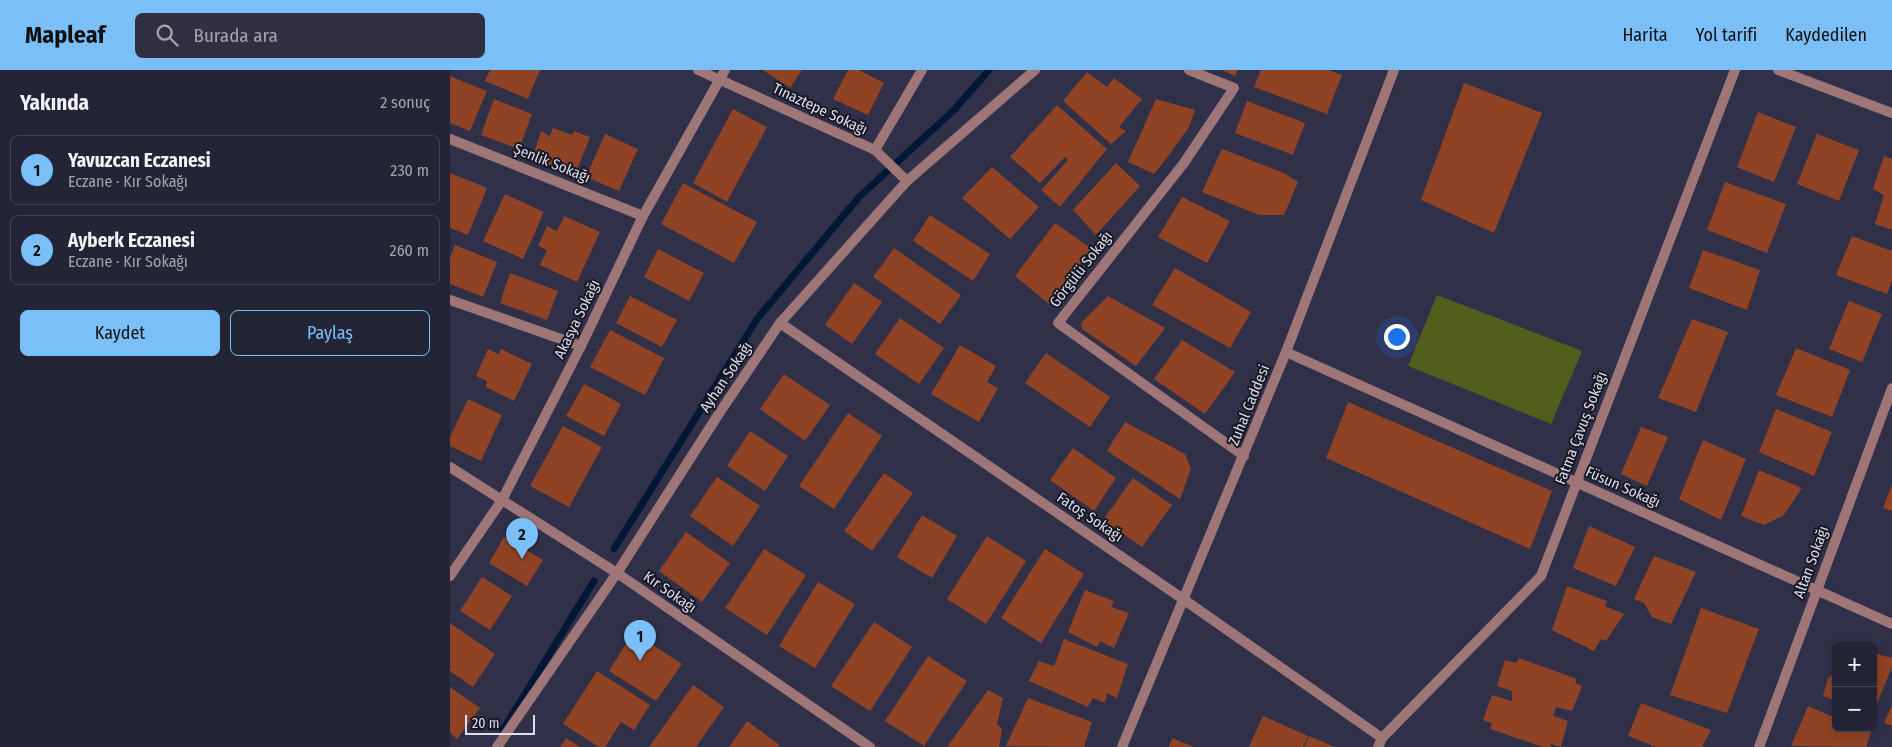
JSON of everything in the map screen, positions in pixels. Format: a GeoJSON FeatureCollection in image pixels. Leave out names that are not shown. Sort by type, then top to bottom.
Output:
{"type":"FeatureCollection","features":[{"type":"Feature","properties":{"kind":"street","name":"Tınaztepe Sokağı"},"geometry":{"type":"LineString","coordinates":[[698,70],[722,75],[875,150]]}},
{"type":"Feature","properties":{"kind":"street"},"geometry":{"type":"LineString","coordinates":[[907,182],[875,150],[922,70]]}},
{"type":"Feature","properties":{"kind":"street","name":"Ayhan Sokağı"},"geometry":{"type":"LineString","coordinates":[[497,747],[617,573],[718,415],[780,323],[907,182],[1036,70]]}},
{"type":"Feature","properties":{"kind":"street","name":"Görgülü Sokağı"},"geometry":{"type":"LineString","coordinates":[[1189,70],[1234,88],[1184,163],[1058,323],[1244,456]]}},
{"type":"Feature","properties":{"kind":"street","name":"Zuhal Caddesi"},"geometry":{"type":"LineString","coordinates":[[1122,747],[1286,352],[1394,70]]}},
{"type":"Feature","properties":{"kind":"street","name":"Fatma Çavuş Sokağı"},"geometry":{"type":"LineString","coordinates":[[1380,742],[1541,576],[1735,70]]}},
{"type":"Feature","properties":{"kind":"street"},"geometry":{"type":"LineString","coordinates":[[1778,70],[1892,113]]}},
{"type":"Feature","properties":{"kind":"street","name":"Akasya Sokağı"},"geometry":{"type":"LineString","coordinates":[[450,576],[502,500],[581,346],[644,216],[722,75]]}},
{"type":"Feature","properties":{"kind":"street","name":"Şenlik Sokağı"},"geometry":{"type":"LineString","coordinates":[[450,139],[644,216]]}},
{"type":"Feature","properties":{"kind":"street"},"geometry":{"type":"LineString","coordinates":[[450,300],[581,346]]}},
{"type":"Feature","properties":{"kind":"street","name":"Fatoş Sokağı"},"geometry":{"type":"LineString","coordinates":[[780,323],[1183,599],[1380,742]]}},
{"type":"Feature","properties":{"kind":"street","name":"Füsun Sokağı"},"geometry":{"type":"LineString","coordinates":[[1286,352],[1892,624]]}},
{"type":"Feature","properties":{"kind":"street","name":"Altan Sokağı"},"geometry":{"type":"LineString","coordinates":[[1759,747],[1892,388]]}},
{"type":"Feature","properties":{"kind":"street","name":"Kır Sokağı"},"geometry":{"type":"LineString","coordinates":[[450,467],[617,573],[870,747]]}},
{"type":"Feature","properties":{"kind":"green space"},"geometry":{"type":"Polygon","coordinates":[[[1437,295],[1582,351],[1551,424],[1408,366],[1437,295]]]}},
{"type":"Feature","properties":{"kind":"building"},"geometry":{"type":"Polygon","coordinates":[[[490,70],[540,70],[528,99],[485,81],[490,70]]]}},
{"type":"Feature","properties":{"kind":"building"},"geometry":{"type":"Polygon","coordinates":[[[763,70],[802,70],[790,88],[763,70]]]}},
{"type":"Feature","properties":{"kind":"building"},"geometry":{"type":"Polygon","coordinates":[[[848,70],[859,70],[884,83],[868,115],[833,99],[848,70]]]}},
{"type":"Feature","properties":{"kind":"building"},"geometry":{"type":"Polygon","coordinates":[[[1222,70],[1238,70],[1235,76],[1222,70]]]}},
{"type":"Feature","properties":{"kind":"building"},"geometry":{"type":"Polygon","coordinates":[[[1261,70],[1328,70],[1342,75],[1327,114],[1254,87],[1261,70]]]}},
{"type":"Feature","properties":{"kind":"building"},"geometry":{"type":"Polygon","coordinates":[[[1087,72],[1107,87],[1114,78],[1142,99],[1119,127],[1126,131],[1111,144],[1063,101],[1087,72]]]}},
{"type":"Feature","properties":{"kind":"building"},"geometry":{"type":"Polygon","coordinates":[[[450,76],[487,91],[470,131],[450,123],[450,76]]]}},
{"type":"Feature","properties":{"kind":"building"},"geometry":{"type":"Polygon","coordinates":[[[1464,83],[1542,113],[1494,233],[1421,200],[1464,83]]]}},
{"type":"Feature","properties":{"kind":"building"},"geometry":{"type":"Polygon","coordinates":[[[494,99],[532,114],[519,149],[481,135],[494,99]]]}},
{"type":"Feature","properties":{"kind":"building"},"geometry":{"type":"Polygon","coordinates":[[[1156,99],[1195,110],[1189,127],[1154,174],[1128,162],[1156,99]]]}},
{"type":"Feature","properties":{"kind":"building"},"geometry":{"type":"Polygon","coordinates":[[[1247,101],[1305,123],[1293,155],[1235,133],[1247,101]]]}},
{"type":"Feature","properties":{"kind":"building"},"geometry":{"type":"Polygon","coordinates":[[[1057,105],[1107,149],[1060,207],[1041,190],[1068,160],[1065,157],[1040,183],[1010,157],[1057,105]]]}},
{"type":"Feature","properties":{"kind":"building"},"geometry":{"type":"Polygon","coordinates":[[[733,109],[767,127],[727,202],[693,183],[733,109]]]}},
{"type":"Feature","properties":{"kind":"building"},"geometry":{"type":"Polygon","coordinates":[[[1758,112],[1796,127],[1774,182],[1737,167],[1758,112]]]}},
{"type":"Feature","properties":{"kind":"building"},"geometry":{"type":"Polygon","coordinates":[[[553,128],[572,135],[574,131],[590,137],[575,175],[532,160],[541,131],[550,136],[553,128]]]}},
{"type":"Feature","properties":{"kind":"building"},"geometry":{"type":"Polygon","coordinates":[[[605,134],[638,149],[619,191],[586,177],[605,134]]]}},
{"type":"Feature","properties":{"kind":"building"},"geometry":{"type":"Polygon","coordinates":[[[1817,134],[1859,150],[1839,201],[1797,184],[1817,134]]]}},
{"type":"Feature","properties":{"kind":"building"},"geometry":{"type":"Polygon","coordinates":[[[1222,149],[1284,173],[1298,182],[1284,215],[1259,215],[1202,192],[1222,149]]]}},
{"type":"Feature","properties":{"kind":"building"},"geometry":{"type":"Polygon","coordinates":[[[1884,156],[1892,159],[1892,230],[1875,224],[1884,195],[1873,189],[1884,156]]]}},
{"type":"Feature","properties":{"kind":"building"},"geometry":{"type":"Polygon","coordinates":[[[1116,163],[1140,186],[1096,235],[1073,210],[1116,163]]]}},
{"type":"Feature","properties":{"kind":"building"},"geometry":{"type":"Polygon","coordinates":[[[992,167],[1039,207],[1010,239],[962,198],[992,167]]]}},
{"type":"Feature","properties":{"kind":"building"},"geometry":{"type":"Polygon","coordinates":[[[450,173],[487,188],[468,235],[450,228],[450,173]]]}},
{"type":"Feature","properties":{"kind":"building"},"geometry":{"type":"Polygon","coordinates":[[[1725,182],[1786,204],[1767,253],[1707,230],[1725,182]]]}},
{"type":"Feature","properties":{"kind":"building"},"geometry":{"type":"Polygon","coordinates":[[[683,183],[757,222],[734,263],[661,224],[683,183]]]}},
{"type":"Feature","properties":{"kind":"building"},"geometry":{"type":"Polygon","coordinates":[[[505,194],[544,212],[523,259],[483,241],[505,194]]]}},
{"type":"Feature","properties":{"kind":"building"},"geometry":{"type":"Polygon","coordinates":[[[1182,197],[1230,221],[1207,263],[1158,237],[1182,197]]]}},
{"type":"Feature","properties":{"kind":"building"},"geometry":{"type":"Polygon","coordinates":[[[930,215],[990,254],[973,281],[913,241],[930,215]]]}},
{"type":"Feature","properties":{"kind":"building"},"geometry":{"type":"Polygon","coordinates":[[[564,216],[600,232],[577,282],[540,265],[547,250],[538,246],[547,226],[557,231],[564,216]]]}},
{"type":"Feature","properties":{"kind":"building"},"geometry":{"type":"Polygon","coordinates":[[[1055,223],[1092,249],[1049,304],[1015,276],[1055,223]]]}},
{"type":"Feature","properties":{"kind":"building"},"geometry":{"type":"Polygon","coordinates":[[[1852,236],[1892,251],[1892,280],[1887,294],[1836,275],[1852,236]]]}},
{"type":"Feature","properties":{"kind":"building"},"geometry":{"type":"Polygon","coordinates":[[[455,245],[497,262],[483,297],[450,284],[450,258],[455,245]]]}},
{"type":"Feature","properties":{"kind":"building"},"geometry":{"type":"Polygon","coordinates":[[[894,248],[961,295],[940,324],[873,277],[894,248]]]}},
{"type":"Feature","properties":{"kind":"building"},"geometry":{"type":"Polygon","coordinates":[[[658,249],[704,273],[689,301],[644,277],[658,249]]]}},
{"type":"Feature","properties":{"kind":"building"},"geometry":{"type":"Polygon","coordinates":[[[1703,250],[1760,270],[1747,310],[1689,288],[1703,250]]]}},
{"type":"Feature","properties":{"kind":"building"},"geometry":{"type":"Polygon","coordinates":[[[1175,268],[1251,312],[1230,348],[1152,305],[1175,268]]]}},
{"type":"Feature","properties":{"kind":"building"},"geometry":{"type":"Polygon","coordinates":[[[510,273],[558,291],[547,320],[500,303],[510,273]]]}},
{"type":"Feature","properties":{"kind":"building"},"geometry":{"type":"Polygon","coordinates":[[[854,283],[882,302],[852,344],[825,325],[854,283]]]}},
{"type":"Feature","properties":{"kind":"building"},"geometry":{"type":"Polygon","coordinates":[[[630,296],[677,320],[662,347],[616,323],[630,296]]]}},
{"type":"Feature","properties":{"kind":"building"},"geometry":{"type":"Polygon","coordinates":[[[1108,296],[1165,328],[1136,366],[1082,329],[1081,323],[1108,296]]]}},
{"type":"Feature","properties":{"kind":"building"},"geometry":{"type":"Polygon","coordinates":[[[1849,301],[1882,314],[1862,362],[1829,349],[1849,301]]]}},
{"type":"Feature","properties":{"kind":"building"},"geometry":{"type":"Polygon","coordinates":[[[900,318],[944,348],[919,384],[875,354],[900,318]]]}},
{"type":"Feature","properties":{"kind":"building"},"geometry":{"type":"Polygon","coordinates":[[[1692,319],[1728,332],[1696,412],[1658,398],[1692,319]]]}},
{"type":"Feature","properties":{"kind":"building"},"geometry":{"type":"Polygon","coordinates":[[[610,330],[664,358],[645,395],[590,367],[610,330]]]}},
{"type":"Feature","properties":{"kind":"building"},"geometry":{"type":"Polygon","coordinates":[[[1182,340],[1235,372],[1205,414],[1154,379],[1182,340]]]}},
{"type":"Feature","properties":{"kind":"building"},"geometry":{"type":"Polygon","coordinates":[[[960,345],[996,366],[987,382],[998,388],[979,422],[931,394],[960,345]]]}},
{"type":"Feature","properties":{"kind":"building"},"geometry":{"type":"Polygon","coordinates":[[[1796,348],[1850,370],[1832,417],[1776,395],[1796,348]]]}},
{"type":"Feature","properties":{"kind":"building"},"geometry":{"type":"Polygon","coordinates":[[[488,349],[499,354],[501,349],[532,364],[514,401],[486,387],[487,381],[476,376],[488,349]]]}},
{"type":"Feature","properties":{"kind":"building"},"geometry":{"type":"Polygon","coordinates":[[[1046,353],[1110,397],[1090,427],[1025,383],[1046,353]]]}},
{"type":"Feature","properties":{"kind":"building"},"geometry":{"type":"Polygon","coordinates":[[[784,374],[830,405],[805,441],[760,409],[784,374]]]}},
{"type":"Feature","properties":{"kind":"building"},"geometry":{"type":"Polygon","coordinates":[[[584,384],[621,404],[604,436],[566,416],[584,384]]]}},
{"type":"Feature","properties":{"kind":"building"},"geometry":{"type":"Polygon","coordinates":[[[468,399],[502,415],[481,461],[450,446],[450,437],[468,399]]]}},
{"type":"Feature","properties":{"kind":"building"},"geometry":{"type":"Polygon","coordinates":[[[1348,402],[1552,491],[1530,549],[1326,458],[1348,402]]]}},
{"type":"Feature","properties":{"kind":"building"},"geometry":{"type":"Polygon","coordinates":[[[1776,409],[1832,432],[1814,476],[1759,452],[1776,409]]]}},
{"type":"Feature","properties":{"kind":"building"},"geometry":{"type":"Polygon","coordinates":[[[848,413],[882,436],[834,509],[799,486],[848,413]]]}},
{"type":"Feature","properties":{"kind":"building"},"geometry":{"type":"Polygon","coordinates":[[[1125,422],[1185,454],[1191,469],[1180,499],[1107,451],[1125,422]]]}},
{"type":"Feature","properties":{"kind":"building"},"geometry":{"type":"Polygon","coordinates":[[[563,426],[602,447],[569,507],[530,486],[563,426]]]}},
{"type":"Feature","properties":{"kind":"building"},"geometry":{"type":"Polygon","coordinates":[[[1641,427],[1668,437],[1647,486],[1621,474],[1641,427]]]}},
{"type":"Feature","properties":{"kind":"building"},"geometry":{"type":"Polygon","coordinates":[[[750,431],[788,456],[765,491],[727,466],[750,431]]]}},
{"type":"Feature","properties":{"kind":"building"},"geometry":{"type":"Polygon","coordinates":[[[1703,440],[1746,459],[1721,520],[1679,499],[1703,440]]]}},
{"type":"Feature","properties":{"kind":"building"},"geometry":{"type":"Polygon","coordinates":[[[1073,448],[1116,478],[1094,511],[1050,480],[1073,448]]]}},
{"type":"Feature","properties":{"kind":"building"},"geometry":{"type":"Polygon","coordinates":[[[1759,470],[1802,488],[1784,515],[1764,525],[1741,516],[1759,470]]]}},
{"type":"Feature","properties":{"kind":"building"},"geometry":{"type":"Polygon","coordinates":[[[884,473],[913,493],[872,551],[844,531],[884,473]]]}},
{"type":"Feature","properties":{"kind":"building"},"geometry":{"type":"Polygon","coordinates":[[[717,477],[760,506],[733,546],[690,516],[717,477]]]}},
{"type":"Feature","properties":{"kind":"building"},"geometry":{"type":"Polygon","coordinates":[[[1133,478],[1172,505],[1142,547],[1103,520],[1133,478]]]}},
{"type":"Feature","properties":{"kind":"building"},"geometry":{"type":"Polygon","coordinates":[[[1892,484],[1892,511],[1883,508],[1892,484]]]}},
{"type":"Feature","properties":{"kind":"building"},"geometry":{"type":"Polygon","coordinates":[[[922,515],[957,536],[932,578],[897,557],[922,515]]]}},
{"type":"Feature","properties":{"kind":"building"},"geometry":{"type":"Polygon","coordinates":[[[1589,526],[1635,547],[1616,586],[1573,568],[1589,526]]]}},
{"type":"Feature","properties":{"kind":"building"},"geometry":{"type":"Polygon","coordinates":[[[686,532],[730,563],[702,602],[659,571],[686,532]]]}},
{"type":"Feature","properties":{"kind":"building"},"geometry":{"type":"Polygon","coordinates":[[[987,536],[1026,561],[986,624],[947,599],[987,536]]]}},
{"type":"Feature","properties":{"kind":"building"},"geometry":{"type":"Polygon","coordinates":[[[504,537],[543,560],[527,586],[489,563],[504,537]]]}},
{"type":"Feature","properties":{"kind":"building"},"geometry":{"type":"Polygon","coordinates":[[[764,549],[806,575],[767,635],[725,608],[764,549]]]}},
{"type":"Feature","properties":{"kind":"building"},"geometry":{"type":"Polygon","coordinates":[[[1045,549],[1084,574],[1041,643],[1001,618],[1045,549]]]}},
{"type":"Feature","properties":{"kind":"building"},"geometry":{"type":"Polygon","coordinates":[[[1654,556],[1696,572],[1671,624],[1652,617],[1644,603],[1634,599],[1654,556]]]}},
{"type":"Feature","properties":{"kind":"building"},"geometry":{"type":"Polygon","coordinates":[[[482,577],[512,596],[490,630],[460,611],[482,577]]]}},
{"type":"Feature","properties":{"kind":"building"},"geometry":{"type":"Polygon","coordinates":[[[818,582],[855,604],[815,668],[779,646],[818,582]]]}},
{"type":"Feature","properties":{"kind":"building"},"geometry":{"type":"Polygon","coordinates":[[[1567,586],[1607,601],[1605,606],[1624,614],[1606,641],[1601,639],[1594,651],[1552,630],[1567,586]]]}},
{"type":"Feature","properties":{"kind":"building"},"geometry":{"type":"Polygon","coordinates":[[[1085,590],[1114,601],[1111,607],[1129,613],[1114,648],[1100,641],[1097,647],[1068,632],[1085,590]]]}},
{"type":"Feature","properties":{"kind":"building"},"geometry":{"type":"Polygon","coordinates":[[[1701,608],[1759,629],[1727,713],[1670,695],[1701,608]]]}},
{"type":"Feature","properties":{"kind":"building"},"geometry":{"type":"Polygon","coordinates":[[[874,622],[912,647],[870,711],[831,686],[874,622]]]}},
{"type":"Feature","properties":{"kind":"building"},"geometry":{"type":"Polygon","coordinates":[[[450,623],[495,654],[473,687],[450,671],[450,623]]]}},
{"type":"Feature","properties":{"kind":"building"},"geometry":{"type":"Polygon","coordinates":[[[633,632],[682,664],[656,701],[609,671],[633,632]]]}},
{"type":"Feature","properties":{"kind":"building"},"geometry":{"type":"Polygon","coordinates":[[[1064,639],[1128,664],[1117,698],[1107,693],[1105,703],[1093,698],[1088,707],[1029,681],[1039,661],[1054,666],[1064,639]]]}},
{"type":"Feature","properties":{"kind":"building"},"geometry":{"type":"Polygon","coordinates":[[[1877,654],[1892,658],[1892,667],[1877,703],[1877,654]]]}},
{"type":"Feature","properties":{"kind":"building"},"geometry":{"type":"Polygon","coordinates":[[[928,656],[967,681],[924,746],[885,721],[928,656]]]}},
{"type":"Feature","properties":{"kind":"building"},"geometry":{"type":"Polygon","coordinates":[[[1519,658],[1577,679],[1575,683],[1582,686],[1572,711],[1556,707],[1553,716],[1568,721],[1561,747],[1551,744],[1550,747],[1543,747],[1490,729],[1492,723],[1483,720],[1492,695],[1512,701],[1512,691],[1497,686],[1505,660],[1516,663],[1519,658]]]}},
{"type":"Feature","properties":{"kind":"building"},"geometry":{"type":"Polygon","coordinates":[[[597,671],[650,705],[634,730],[621,722],[605,747],[599,747],[563,724],[597,671]]]}},
{"type":"Feature","properties":{"kind":"building"},"geometry":{"type":"Polygon","coordinates":[[[1832,676],[1832,699],[1823,696],[1828,678],[1832,676]]]}},
{"type":"Feature","properties":{"kind":"building"},"geometry":{"type":"Polygon","coordinates":[[[693,685],[724,707],[696,747],[649,747],[693,685]]]}},
{"type":"Feature","properties":{"kind":"building"},"geometry":{"type":"Polygon","coordinates":[[[450,687],[480,708],[457,739],[450,733],[450,687]]]}},
{"type":"Feature","properties":{"kind":"building"},"geometry":{"type":"Polygon","coordinates":[[[988,690],[1003,698],[997,724],[1002,729],[999,747],[947,747],[988,690]]]}},
{"type":"Feature","properties":{"kind":"building"},"geometry":{"type":"Polygon","coordinates":[[[1028,698],[1092,722],[1084,747],[1006,746],[1028,698]]]}},
{"type":"Feature","properties":{"kind":"building"},"geometry":{"type":"Polygon","coordinates":[[[1641,703],[1711,730],[1702,747],[1656,747],[1628,736],[1641,703]]]}},
{"type":"Feature","properties":{"kind":"building"},"geometry":{"type":"Polygon","coordinates":[[[1892,705],[1892,726],[1884,723],[1892,705]]]}},
{"type":"Feature","properties":{"kind":"building"},"geometry":{"type":"Polygon","coordinates":[[[1808,706],[1832,716],[1832,732],[1871,733],[1866,747],[1791,746],[1808,706]]]}},
{"type":"Feature","properties":{"kind":"building"},"geometry":{"type":"Polygon","coordinates":[[[1263,716],[1308,736],[1303,747],[1249,747],[1263,716]]]}},
{"type":"Feature","properties":{"kind":"building"},"geometry":{"type":"Polygon","coordinates":[[[747,721],[780,745],[778,747],[729,747],[747,721]]]}},
{"type":"Feature","properties":{"kind":"building"},"geometry":{"type":"Polygon","coordinates":[[[1309,736],[1335,747],[1304,747],[1309,736]]]}},
{"type":"Feature","properties":{"kind":"building"},"geometry":{"type":"Polygon","coordinates":[[[566,738],[580,747],[560,747],[566,738]]]}},
{"type":"Feature","properties":{"kind":"building"},"geometry":{"type":"Polygon","coordinates":[[[1172,738],[1194,747],[1169,747],[1172,738]]]}},
{"type":"Feature","properties":{"kind":"waterway"},"geometry":{"type":"LineString","coordinates":[[614,549],[757,319],[859,197],[954,110],[989,70]]}},
{"type":"Feature","properties":{"kind":"waterway"},"geometry":{"type":"LineString","coordinates":[[503,730],[594,581]]}},
{"type":"Feature","properties":{"kind":"place","name":"Ayberk Eczanesi"},"geometry":{"type":"Point","coordinates":[522,559]}},
{"type":"Feature","properties":{"kind":"place","name":"Yavuzcan Eczanesi"},"geometry":{"type":"Point","coordinates":[640,661]}}]}
